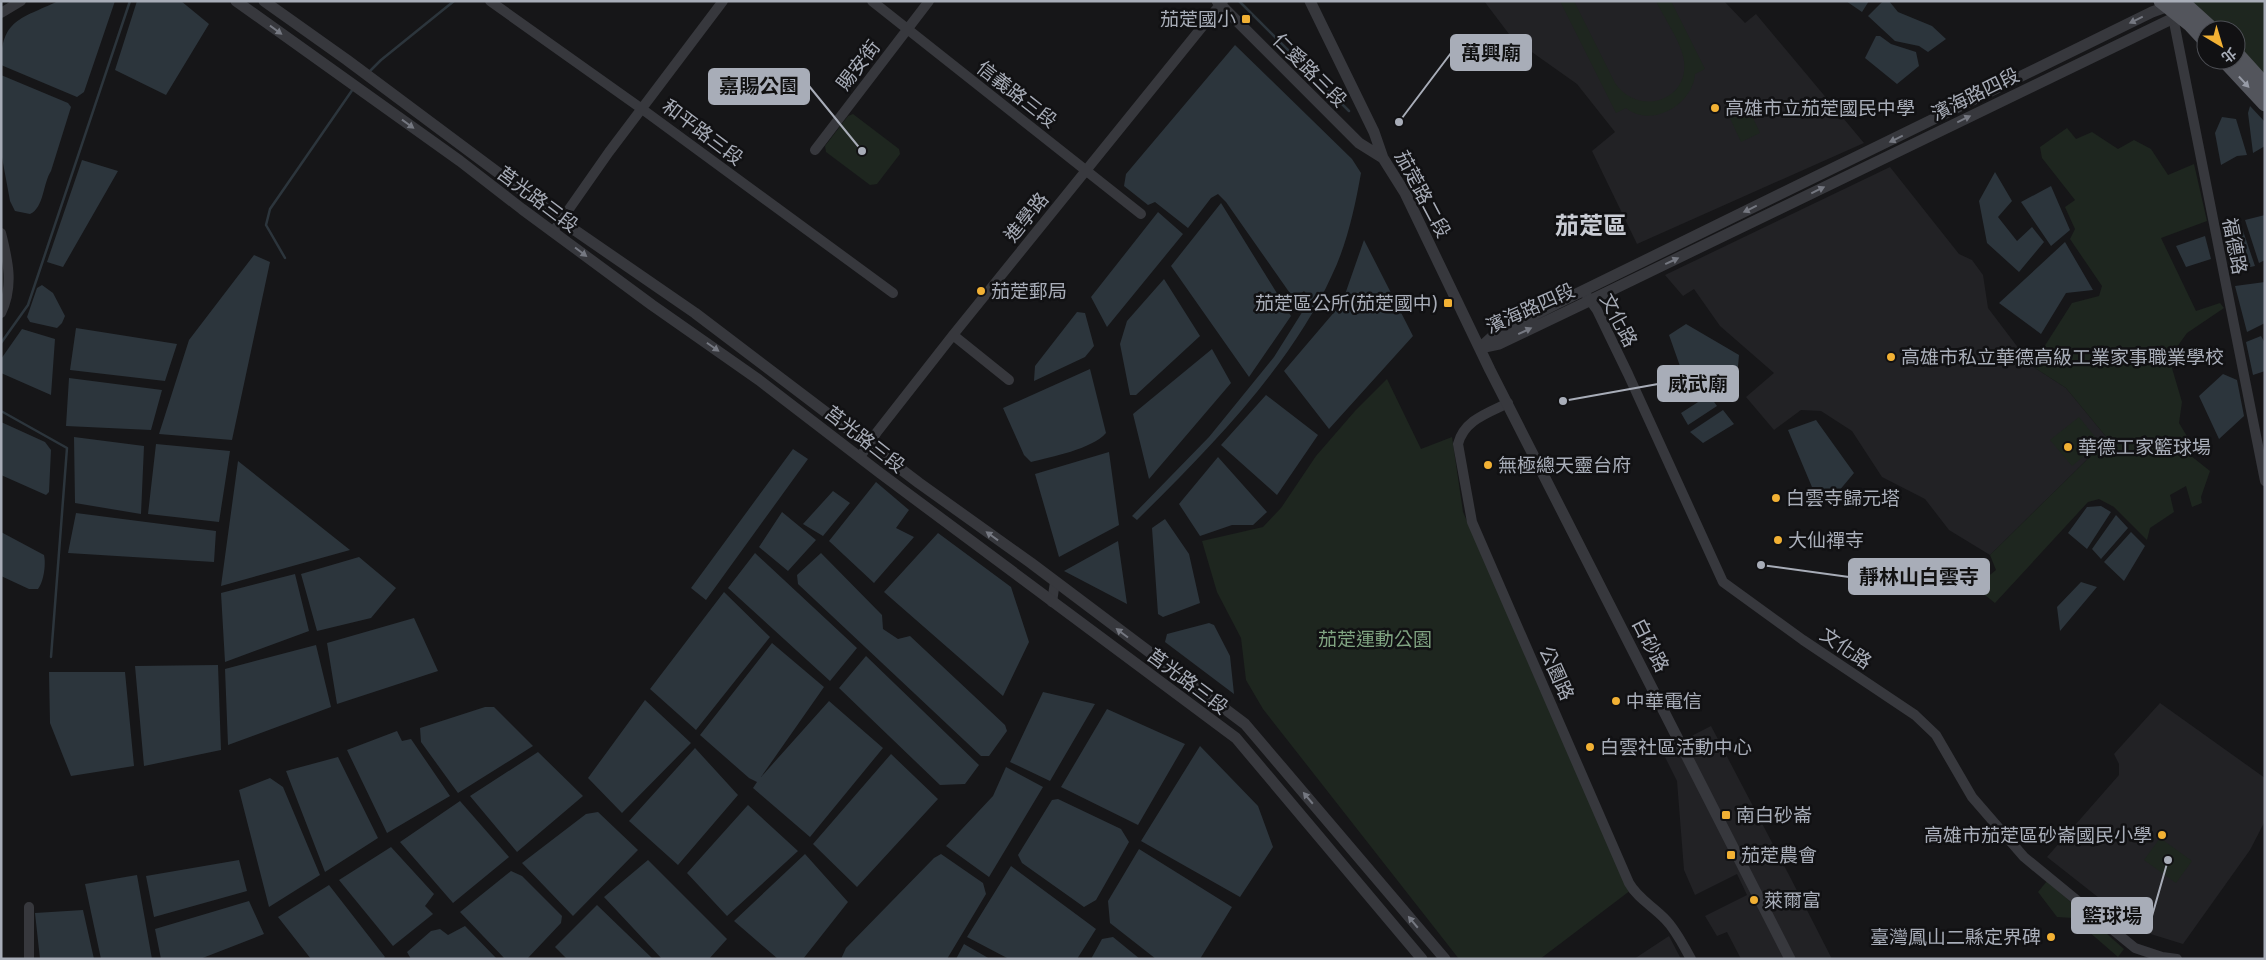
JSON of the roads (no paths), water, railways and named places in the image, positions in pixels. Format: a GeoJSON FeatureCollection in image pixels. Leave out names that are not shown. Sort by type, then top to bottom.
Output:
{"type":"FeatureCollection","features":[{"type":"Feature","properties":{"kind":"main road"},"geometry":{"type":"LineString","coordinates":[[2176,8],[2196,20]]}},
{"type":"Feature","properties":{"kind":"main road"},"geometry":{"type":"LineString","coordinates":[[2176,8],[2196,30]]}},
{"type":"Feature","properties":{"kind":"main road"},"geometry":{"type":"LineString","coordinates":[[2246,65],[2265,86]]}},
{"type":"Feature","properties":{"kind":"main road"},"geometry":{"type":"LineString","coordinates":[[2233,70],[2265,104]]}},
{"type":"Feature","properties":{"kind":"street"},"geometry":{"type":"LineString","coordinates":[[1,13],[21,1]]}},
{"type":"Feature","properties":{"kind":"street","name":"莒光路三段"},"geometry":{"type":"LineString","coordinates":[[236,1],[460,161],[652,305],[759,380],[1052,602],[1236,738],[1422,959]]}},
{"type":"Feature","properties":{"kind":"street","name":"莒光路三段"},"geometry":{"type":"LineString","coordinates":[[264,1],[354,65],[561,220],[695,312],[868,444],[1245,724],[1445,959]]}},
{"type":"Feature","properties":{"kind":"street","name":"和平路三段"},"geometry":{"type":"LineString","coordinates":[[490,1],[642,109],[894,293]]}},
{"type":"Feature","properties":{"kind":"street"},"geometry":{"type":"LineString","coordinates":[[553,232],[723,1]]}},
{"type":"Feature","properties":{"kind":"street","name":"信義路三段"},"geometry":{"type":"LineString","coordinates":[[872,1],[1141,214]]}},
{"type":"Feature","properties":{"kind":"street","name":"賜安街"},"geometry":{"type":"LineString","coordinates":[[815,150],[929,1]]}},
{"type":"Feature","properties":{"kind":"street","name":"茄萣路二段"},"geometry":{"type":"LineString","coordinates":[[1310,1],[1374,132],[1383,158],[1405,193],[1480,348]]}},
{"type":"Feature","properties":{"kind":"street","name":"仁愛路三段"},"geometry":{"type":"LineString","coordinates":[[1220,2],[1359,143],[1383,158]]}},
{"type":"Feature","properties":{"kind":"street","name":"進學路"},"geometry":{"type":"LineString","coordinates":[[860,457],[868,444],[953,336],[1220,2]]}},
{"type":"Feature","properties":{"kind":"street","name":"濱海路四段"},"geometry":{"type":"LineString","coordinates":[[1480,348],[1498,344],[1587,296],[2176,8]]}},
{"type":"Feature","properties":{"kind":"street","name":"福德路"},"geometry":{"type":"LineString","coordinates":[[2176,8],[2265,481]]}},
{"type":"Feature","properties":{"kind":"street"},"geometry":{"type":"LineString","coordinates":[[1,233],[9,267],[1,313]]}},
{"type":"Feature","properties":{"kind":"street","name":"文化路"},"geometry":{"type":"LineString","coordinates":[[1587,296],[1597,310],[1628,374],[1723,582],[1803,640],[1915,715],[1936,735],[1972,797],[2024,857],[2135,948],[2162,957],[2177,959]]}},
{"type":"Feature","properties":{"kind":"street"},"geometry":{"type":"LineString","coordinates":[[953,336],[1009,380]]}},
{"type":"Feature","properties":{"kind":"street","name":"白砂路"},"geometry":{"type":"LineString","coordinates":[[1480,348],[1790,959]]}},
{"type":"Feature","properties":{"kind":"street","name":"公園路"},"geometry":{"type":"LineString","coordinates":[[1508,403],[1475,420],[1466,426],[1460,434],[1458,444],[1472,522],[1629,883],[1638,897],[1656,910],[1671,925],[1690,959]]}},
{"type":"Feature","properties":{"kind":"street"},"geometry":{"type":"LineString","coordinates":[[1052,602],[1055,582]]}},
{"type":"Feature","properties":{"kind":"street"},"geometry":{"type":"LineString","coordinates":[[29,906],[29,959]]}},
{"type":"Feature","properties":{"kind":"waterway"},"geometry":{"type":"LineString","coordinates":[[1,343],[28,305],[130,1]]}},
{"type":"Feature","properties":{"kind":"waterway"},"geometry":{"type":"LineString","coordinates":[[369,72],[381,60],[454,1]]}},
{"type":"Feature","properties":{"kind":"waterway"},"geometry":{"type":"LineString","coordinates":[[1239,1],[1349,111]]}},
{"type":"Feature","properties":{"kind":"waterway"},"geometry":{"type":"LineString","coordinates":[[285,258],[266,225],[270,209],[353,89]]}},
{"type":"Feature","properties":{"kind":"waterway"},"geometry":{"type":"LineString","coordinates":[[1,411],[67,448],[51,657]]}},
{"type":"Feature","properties":{"kind":"place","name":"茄萣國小"},"geometry":{"type":"Point","coordinates":[1246,19]}},
{"type":"Feature","properties":{"kind":"place","name":"高雄市立茄萣國民中學"},"geometry":{"type":"Point","coordinates":[1715,108]}},
{"type":"Feature","properties":{"kind":"place","name":"萬興廟"},"geometry":{"type":"Point","coordinates":[1399,122]}},
{"type":"Feature","properties":{"kind":"place","name":"嘉賜公園"},"geometry":{"type":"Point","coordinates":[862,151]}},
{"type":"Feature","properties":{"kind":"place","name":"茄萣郵局"},"geometry":{"type":"Point","coordinates":[981,291]}},
{"type":"Feature","properties":{"kind":"place","name":"茄萣區公所(茄萣國中)"},"geometry":{"type":"Point","coordinates":[1448,303]}},
{"type":"Feature","properties":{"kind":"place","name":"高雄市私立華德高級工業家事職業學校"},"geometry":{"type":"Point","coordinates":[1891,357]}},
{"type":"Feature","properties":{"kind":"place","name":"威武廟"},"geometry":{"type":"Point","coordinates":[1563,401]}},
{"type":"Feature","properties":{"kind":"place","name":"華德工家籃球場"},"geometry":{"type":"Point","coordinates":[2068,447]}},
{"type":"Feature","properties":{"kind":"place","name":"無極總天靈台府"},"geometry":{"type":"Point","coordinates":[1488,465]}},
{"type":"Feature","properties":{"kind":"place","name":"白雲寺歸元塔"},"geometry":{"type":"Point","coordinates":[1776,498]}},
{"type":"Feature","properties":{"kind":"place","name":"大仙禪寺"},"geometry":{"type":"Point","coordinates":[1778,540]}},
{"type":"Feature","properties":{"kind":"place","name":"靜林山白雲寺"},"geometry":{"type":"Point","coordinates":[1761,565]}},
{"type":"Feature","properties":{"kind":"place","name":"中華電信"},"geometry":{"type":"Point","coordinates":[1616,701]}},
{"type":"Feature","properties":{"kind":"place","name":"白雲社區活動中心"},"geometry":{"type":"Point","coordinates":[1590,747]}},
{"type":"Feature","properties":{"kind":"place","name":"南白砂崙"},"geometry":{"type":"Point","coordinates":[1726,815]}},
{"type":"Feature","properties":{"kind":"place","name":"高雄市茄萣區砂崙國民小學"},"geometry":{"type":"Point","coordinates":[2162,835]}},
{"type":"Feature","properties":{"kind":"place","name":"茄萣農會"},"geometry":{"type":"Point","coordinates":[1731,855]}},
{"type":"Feature","properties":{"kind":"place","name":"籃球場"},"geometry":{"type":"Point","coordinates":[2168,860]}},
{"type":"Feature","properties":{"kind":"place","name":"萊爾富"},"geometry":{"type":"Point","coordinates":[1754,900]}},
{"type":"Feature","properties":{"kind":"place","name":"臺灣鳳山二縣定界碑"},"geometry":{"type":"Point","coordinates":[2051,937]}},
{"type":"Feature","properties":{"kind":"district","name":"茄萣區"},"geometry":{"type":"Point","coordinates":[1591,226]}},
{"type":"Feature","properties":{"kind":"park label","name":"茄萣運動公園"},"geometry":{"type":"Point","coordinates":[1375,639]}}]}
